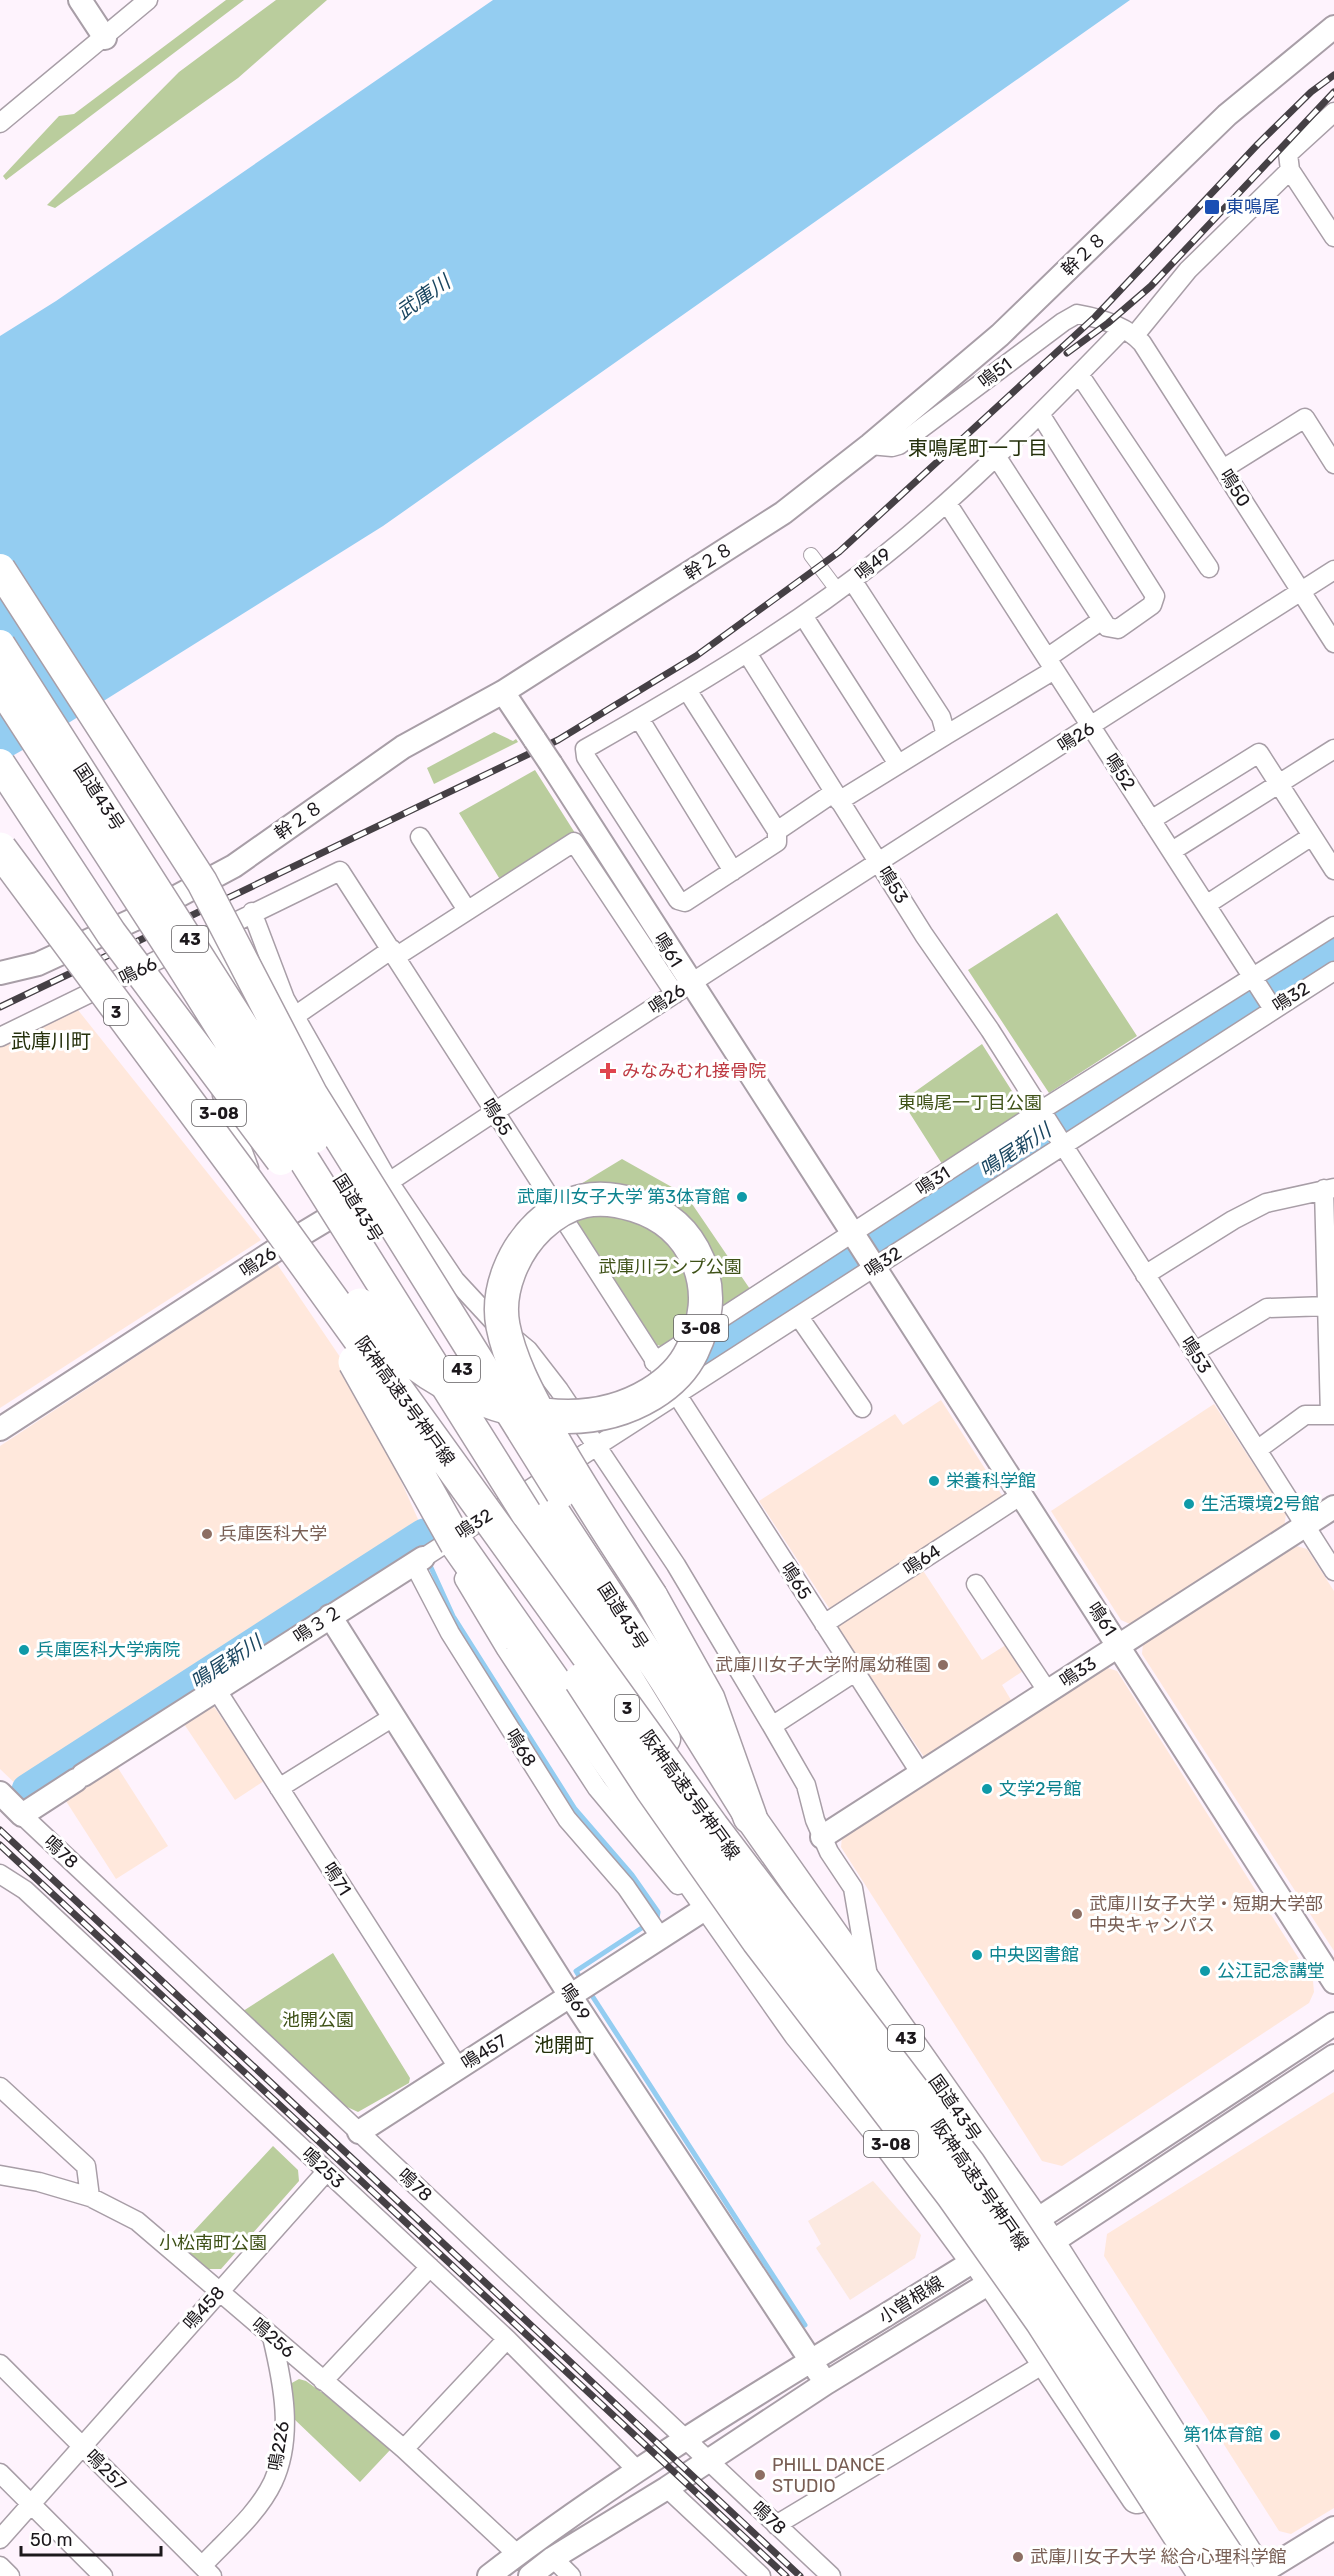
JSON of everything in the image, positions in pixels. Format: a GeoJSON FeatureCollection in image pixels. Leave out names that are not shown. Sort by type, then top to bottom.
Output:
{"type":"FeatureCollection","features":[{"type":"Feature","properties":{"kind":"highway"},"geometry":{"type":"LineString","coordinates":[[0,569],[202,882],[312,1094],[545,1502]]}},
{"type":"Feature","properties":{"kind":"highway","name":"国道43号"},"geometry":{"type":"LineString","coordinates":[[0,645],[545,1502],[677,1759],[984,2271],[1188,2576]]}},
{"type":"Feature","properties":{"kind":"highway","name":"国道43号"},"geometry":{"type":"LineString","coordinates":[[0,685],[179,961],[545,1502],[616,1585],[666,1682],[750,1817],[1043,2232],[1254,2575]]}},
{"type":"Feature","properties":{"kind":"highway"},"geometry":{"type":"LineString","coordinates":[[0,764],[117,941],[272,1146],[512,1521],[677,1759]]}},
{"type":"Feature","properties":{"kind":"highway","name":"3-08"},"geometry":{"type":"LineString","coordinates":[[0,842],[185,1070],[362,1307],[395,1346],[440,1380],[510,1408],[538,1415],[548,1418],[596,1415],[631,1406],[660,1388],[684,1368],[700,1334],[708,1301],[703,1273],[693,1247],[674,1224],[648,1209],[615,1199],[583,1198],[554,1212],[529,1236],[512,1262],[502,1324],[526,1391],[531,1400],[536,1409],[541,1418],[556,1445],[581,1488],[651,1597],[708,1699],[750,1817]]}},
{"type":"Feature","properties":{"kind":"highway","name":"阪神高速3号神戸線"},"geometry":{"type":"LineString","coordinates":[[0,849],[241,1174],[712,1827],[969,2165],[1065,2307],[1254,2575]]}},
{"type":"Feature","properties":{"kind":"highway","name":"阪神高速3号神戸線"},"geometry":{"type":"LineString","coordinates":[[0,857],[405,1412],[658,1798],[759,1940],[953,2195],[1042,2321],[1206,2576]]}},
{"type":"Feature","properties":{"kind":"highway","name":"3-08"},"geometry":{"type":"LineString","coordinates":[[287,1253],[457,1544],[800,2032],[892,2145],[984,2271]]}},
{"type":"Feature","properties":{"kind":"street"},"geometry":{"type":"LineString","coordinates":[[80,0],[105,38]]}},
{"type":"Feature","properties":{"kind":"street"},"geometry":{"type":"LineString","coordinates":[[0,123],[148,0]]}},
{"type":"Feature","properties":{"kind":"street","name":"幹２８"},"geometry":{"type":"LineString","coordinates":[[0,973],[38,964],[123,925],[234,866],[403,747],[503,692],[786,517],[1000,335],[1227,115],[1334,27]]}},
{"type":"Feature","properties":{"kind":"street","name":"鳴49"},"geometry":{"type":"LineString","coordinates":[[733,871],[684,902],[678,900],[586,757],[585,749],[687,690],[804,616],[845,586],[947,503],[1079,374],[1129,332],[1188,270],[1290,170],[1288,154],[1334,112]]}},
{"type":"Feature","properties":{"kind":"street"},"geometry":{"type":"LineString","coordinates":[[1290,170],[1334,237]]}},
{"type":"Feature","properties":{"kind":"street","name":"鳴51"},"geometry":{"type":"LineString","coordinates":[[870,445],[892,447],[899,445],[1063,322],[1077,314],[1095,317],[1129,332]]}},
{"type":"Feature","properties":{"kind":"street","name":"鳴50"},"geometry":{"type":"LineString","coordinates":[[1129,332],[1223,469],[1334,643]]}},
{"type":"Feature","properties":{"kind":"street"},"geometry":{"type":"LineString","coordinates":[[1079,374],[1209,568]]}},
{"type":"Feature","properties":{"kind":"street"},"geometry":{"type":"LineString","coordinates":[[996,456],[1107,627],[1118,629],[1152,605],[1155,596],[1040,414]]}},
{"type":"Feature","properties":{"kind":"street"},"geometry":{"type":"LineString","coordinates":[[1223,469],[1305,418],[1334,464]]}},
{"type":"Feature","properties":{"kind":"street","name":"鳴52"},"geometry":{"type":"LineString","coordinates":[[947,503],[1271,1006]]}},
{"type":"Feature","properties":{"kind":"street"},"geometry":{"type":"LineString","coordinates":[[811,555],[845,586],[941,717],[946,735]]}},
{"type":"Feature","properties":{"kind":"street","name":"鳴26"},"geometry":{"type":"LineString","coordinates":[[0,1429],[287,1253],[494,1112],[878,861],[1092,727],[1334,570]]}},
{"type":"Feature","properties":{"kind":"street"},"geometry":{"type":"LineString","coordinates":[[804,616],[898,764]]}},
{"type":"Feature","properties":{"kind":"street"},"geometry":{"type":"LineString","coordinates":[[777,831],[946,735],[1051,664],[1102,620]]}},
{"type":"Feature","properties":{"kind":"street","name":"鳴53"},"geometry":{"type":"LineString","coordinates":[[747,653],[836,797],[1334,1571]]}},
{"type":"Feature","properties":{"kind":"street"},"geometry":{"type":"LineString","coordinates":[[639,718],[733,871],[777,843],[777,831],[687,690]]}},
{"type":"Feature","properties":{"kind":"street","name":"鳴61"},"geometry":{"type":"LineString","coordinates":[[503,692],[551,764],[682,989],[872,1262],[1020,1496],[1334,1982]]}},
{"type":"Feature","properties":{"kind":"street"},"geometry":{"type":"LineString","coordinates":[[1172,851],[1334,749]]}},
{"type":"Feature","properties":{"kind":"street"},"geometry":{"type":"LineString","coordinates":[[1151,820],[1259,753],[1334,870]]}},
{"type":"Feature","properties":{"kind":"street"},"geometry":{"type":"LineString","coordinates":[[1206,905],[1312,836]]}},
{"type":"Feature","properties":{"kind":"street"},"geometry":{"type":"LineString","coordinates":[[420,837],[467,910]]}},
{"type":"Feature","properties":{"kind":"street"},"geometry":{"type":"LineString","coordinates":[[295,1016],[574,842],[682,989]]}},
{"type":"Feature","properties":{"kind":"street","name":"鳴66"},"geometry":{"type":"LineString","coordinates":[[0,1037],[151,965],[252,912],[340,870]]}},
{"type":"Feature","properties":{"kind":"street","name":"鳴65"},"geometry":{"type":"LineString","coordinates":[[340,870],[395,952],[494,1112],[921,1774]]}},
{"type":"Feature","properties":{"kind":"street"},"geometry":{"type":"LineString","coordinates":[[252,912],[285,999],[389,1182],[454,1280],[493,1321],[528,1350],[576,1415],[676,1565],[806,1785],[822,1837],[829,1852],[853,1888],[869,1986]]}},
{"type":"Feature","properties":{"kind":"street","name":"鳴31"},"geometry":{"type":"LineString","coordinates":[[655,1363],[1334,926]]}},
{"type":"Feature","properties":{"kind":"street"},"geometry":{"type":"LineString","coordinates":[[210,935],[263,1022],[329,1073]]}},
{"type":"Feature","properties":{"kind":"street"},"geometry":{"type":"LineString","coordinates":[[151,965],[190,1021],[287,1253]]}},
{"type":"Feature","properties":{"kind":"street","name":"鳴32"},"geometry":{"type":"LineString","coordinates":[[428,1554],[594,1442],[799,1317],[872,1262],[1271,1006],[1334,971]]}},
{"type":"Feature","properties":{"kind":"street"},"geometry":{"type":"LineString","coordinates":[[1145,1275],[1233,1220],[1266,1203],[1329,1188],[1330,1285],[1327,1306],[1332,1414],[1305,1415],[1257,1450]]}},
{"type":"Feature","properties":{"kind":"street"},"geometry":{"type":"LineString","coordinates":[[1194,1352],[1268,1308],[1327,1306]]}},
{"type":"Feature","properties":{"kind":"street"},"geometry":{"type":"LineString","coordinates":[[799,1317],[862,1408]]}},
{"type":"Feature","properties":{"kind":"street","name":"鳴64"},"geometry":{"type":"LineString","coordinates":[[824,1624],[1020,1496]]}},
{"type":"Feature","properties":{"kind":"street","name":"鳴33"},"geometry":{"type":"LineString","coordinates":[[822,1837],[1334,1507]]}},
{"type":"Feature","properties":{"kind":"street"},"geometry":{"type":"LineString","coordinates":[[428,1554],[506,1649],[597,1788],[737,1958],[806,2056],[984,2271]]}},
{"type":"Feature","properties":{"kind":"street","name":"鳴３２"},"geometry":{"type":"LineString","coordinates":[[22,1815],[428,1554]]}},
{"type":"Feature","properties":{"kind":"street","name":"鳴68"},"geometry":{"type":"LineString","coordinates":[[428,1554],[450,1633],[567,1819],[626,1887],[654,1929]]}},
{"type":"Feature","properties":{"kind":"street"},"geometry":{"type":"LineString","coordinates":[[976,1584],[1048,1692]]}},
{"type":"Feature","properties":{"kind":"street","name":"鳴69"},"geometry":{"type":"LineString","coordinates":[[330,1616],[393,1717],[582,1990],[826,2383]]}},
{"type":"Feature","properties":{"kind":"street"},"geometry":{"type":"LineString","coordinates":[[772,1726],[855,1672]]}},
{"type":"Feature","properties":{"kind":"street","name":"鳴71"},"geometry":{"type":"LineString","coordinates":[[216,1689],[459,2069]]}},
{"type":"Feature","properties":{"kind":"street"},"geometry":{"type":"LineString","coordinates":[[279,1788],[393,1717]]}},
{"type":"Feature","properties":{"kind":"street","name":"鳴78"},"geometry":{"type":"LineString","coordinates":[[0,1793],[831,2576]]}},
{"type":"Feature","properties":{"kind":"street","name":"鳴253"},"geometry":{"type":"LineString","coordinates":[[0,1875],[24,1890],[507,2339],[638,2470]]}},
{"type":"Feature","properties":{"kind":"street","name":"鳴457"},"geometry":{"type":"LineString","coordinates":[[359,2132],[582,1990],[654,1929],[700,1912]]}},
{"type":"Feature","properties":{"kind":"street","name":"小曽根線"},"geometry":{"type":"LineString","coordinates":[[530,2576],[826,2383],[1043,2232],[1334,2024]]}},
{"type":"Feature","properties":{"kind":"street","name":"小曽根線"},"geometry":{"type":"LineString","coordinates":[[1043,2232],[1334,2056]]}},
{"type":"Feature","properties":{"kind":"street"},"geometry":{"type":"LineString","coordinates":[[0,2087],[86,2166],[90,2196]]}},
{"type":"Feature","properties":{"kind":"street","name":"鳴458"},"geometry":{"type":"LineString","coordinates":[[0,2539],[81,2445],[326,2172]]}},
{"type":"Feature","properties":{"kind":"street","name":"鳴256"},"geometry":{"type":"LineString","coordinates":[[0,2175],[39,2182],[90,2196],[137,2221],[404,2449],[517,2554]]}},
{"type":"Feature","properties":{"kind":"street"},"geometry":{"type":"LineString","coordinates":[[323,2381],[430,2268]]}},
{"type":"Feature","properties":{"kind":"street","name":"小曽根線"},"geometry":{"type":"LineString","coordinates":[[489,2576],[638,2470],[812,2362],[984,2271]]}},
{"type":"Feature","properties":{"kind":"street","name":"鳴226"},"geometry":{"type":"LineString","coordinates":[[207,2571],[273,2482],[282,2451],[285,2412],[281,2375],[272,2337]]}},
{"type":"Feature","properties":{"kind":"street"},"geometry":{"type":"LineString","coordinates":[[404,2449],[507,2339]]}},
{"type":"Feature","properties":{"kind":"street"},"geometry":{"type":"LineString","coordinates":[[777,2525],[1047,2362]]}},
{"type":"Feature","properties":{"kind":"street","name":"鳴257"},"geometry":{"type":"LineString","coordinates":[[0,2364],[207,2571]]}},
{"type":"Feature","properties":{"kind":"street"},"geometry":{"type":"LineString","coordinates":[[0,2473],[103,2576]]}},
{"type":"Feature","properties":{"kind":"street"},"geometry":{"type":"LineString","coordinates":[[667,2488],[751,2573]]}},
{"type":"Feature","properties":{"kind":"street"},"geometry":{"type":"LineString","coordinates":[[1254,2575],[1334,2528]]}},
{"type":"Feature","properties":{"kind":"street"},"geometry":{"type":"LineString","coordinates":[[553,2559],[571,2576]]}},
{"type":"Feature","properties":{"kind":"street"},"geometry":{"type":"LineString","coordinates":[[0,2566],[10,2576]]}},
{"type":"Feature","properties":{"kind":"shaded area"},"geometry":{"type":"Polygon","coordinates":[[[78,1010],[261,1240],[0,1408],[0,1047],[78,1010]]]}},
{"type":"Feature","properties":{"kind":"shaded area","name":"兵庫医科大学"},"geometry":{"type":"Polygon","coordinates":[[[277,1264],[357,1382],[421,1526],[407,1541],[21,1789],[0,1769],[0,1446],[277,1264]]]}},
{"type":"Feature","properties":{"kind":"shaded area"},"geometry":{"type":"Polygon","coordinates":[[[941,1400],[1005,1500],[831,1611],[759,1501],[895,1414],[903,1425],[941,1400]]]}},
{"type":"Feature","properties":{"kind":"shaded area"},"geometry":{"type":"Polygon","coordinates":[[[1214,1404],[1286,1514],[1284,1528],[1132,1625],[1121,1620],[1051,1511],[1214,1404]]]}},
{"type":"Feature","properties":{"kind":"shaded area"},"geometry":{"type":"Polygon","coordinates":[[[1293,1545],[1307,1549],[1334,1591],[1334,1951],[1142,1654],[1143,1643],[1293,1545]]]}},
{"type":"Feature","properties":{"kind":"shaded area","name":"武庫川女子大学附属幼稚園"},"geometry":{"type":"Polygon","coordinates":[[[922,1569],[982,1660],[1009,1643],[1026,1669],[1002,1685],[1011,1700],[924,1757],[838,1628],[840,1620],[922,1569]]]}},
{"type":"Feature","properties":{"kind":"shaded area","name":"武庫川女子大学・短期大学部 中央キャンパス"},"geometry":{"type":"Polygon","coordinates":[[[1105,1667],[1117,1671],[1313,1981],[1314,1992],[1309,2003],[1062,2166],[1042,2161],[841,1847],[842,1837],[1105,1667]]]}},
{"type":"Feature","properties":{"kind":"shaded area"},"geometry":{"type":"Polygon","coordinates":[[[213,1705],[264,1781],[235,1800],[184,1724],[213,1705]]]}},
{"type":"Feature","properties":{"kind":"shaded area"},"geometry":{"type":"Polygon","coordinates":[[[116,1765],[168,1846],[116,1879],[64,1798],[116,1765]]]}},
{"type":"Feature","properties":{"kind":"shaded area"},"geometry":{"type":"Polygon","coordinates":[[[1334,2092],[1334,2508],[1291,2534],[1279,2531],[1104,2256],[1107,2234],[1334,2092]]]}},
{"type":"Feature","properties":{"kind":"shaded area"},"geometry":{"type":"Polygon","coordinates":[[[873,2181],[921,2235],[915,2258],[850,2300],[816,2248],[821,2244],[808,2221],[873,2181]]]}},
{"type":"Feature","properties":{"kind":"green space"},"geometry":{"type":"Polygon","coordinates":[[[226,0],[244,0],[6,180],[3,176],[59,116],[74,114],[226,0]]]}},
{"type":"Feature","properties":{"kind":"green space"},"geometry":{"type":"Polygon","coordinates":[[[276,0],[327,0],[238,78],[55,208],[47,205],[179,72],[276,0]]]}},
{"type":"Feature","properties":{"kind":"green space"},"geometry":{"type":"Polygon","coordinates":[[[494,732],[513,741],[516,739],[518,742],[434,784],[427,768],[494,732]]]}},
{"type":"Feature","properties":{"kind":"green space"},"geometry":{"type":"Polygon","coordinates":[[[535,770],[575,833],[501,881],[459,813],[535,770]]]}},
{"type":"Feature","properties":{"kind":"green space"},"geometry":{"type":"Polygon","coordinates":[[[1057,913],[1137,1036],[1049,1093],[968,970],[1057,913]]]}},
{"type":"Feature","properties":{"kind":"green space","name":"東鳴尾一丁目公園"},"geometry":{"type":"Polygon","coordinates":[[[982,1044],[1024,1110],[1022,1117],[944,1167],[902,1101],[982,1044]]]}},
{"type":"Feature","properties":{"kind":"green space","name":"武庫川ランプ公園"},"geometry":{"type":"Polygon","coordinates":[[[622,1159],[686,1195],[752,1292],[664,1347],[657,1345],[561,1196],[622,1159]]]}},
{"type":"Feature","properties":{"kind":"green space","name":"池開公園"},"geometry":{"type":"Polygon","coordinates":[[[333,1953],[410,2078],[409,2083],[358,2112],[332,2100],[240,2013],[333,1953]]]}},
{"type":"Feature","properties":{"kind":"green space","name":"小松南町公園"},"geometry":{"type":"Polygon","coordinates":[[[273,2146],[298,2170],[299,2181],[221,2269],[207,2269],[180,2246],[273,2146]]]}},
{"type":"Feature","properties":{"kind":"green space"},"geometry":{"type":"Polygon","coordinates":[[[299,2379],[306,2381],[352,2414],[391,2449],[360,2482],[292,2417],[290,2384],[299,2379]]]}},
{"type":"Feature","properties":{"kind":"water","name":"武庫川"},"geometry":{"type":"Polygon","coordinates":[[[493,0],[1130,0],[383,526],[54,732],[0,763],[0,336],[56,301],[493,0]]]}},
{"type":"Feature","properties":{"kind":"waterway","name":"鳴尾新川"},"geometry":{"type":"LineString","coordinates":[[696,1355],[1334,945]]}},
{"type":"Feature","properties":{"kind":"waterway","name":"鳴尾新川"},"geometry":{"type":"LineString","coordinates":[[28,1790],[424,1535]]}},
{"type":"Feature","properties":{"kind":"waterway"},"geometry":{"type":"LineString","coordinates":[[418,1539],[424,1552]]}},
{"type":"Feature","properties":{"kind":"waterway"},"geometry":{"type":"LineString","coordinates":[[428,1561],[453,1616],[575,1809],[632,1875],[658,1912],[657,1918],[576,1971],[582,1981]]}},
{"type":"Feature","properties":{"kind":"waterway"},"geometry":{"type":"LineString","coordinates":[[589,1991],[805,2325]]}},
{"type":"Feature","properties":{"kind":"railway"},"geometry":{"type":"LineString","coordinates":[[0,1007],[558,740],[696,656],[839,552],[1095,317],[1258,144],[1311,92],[1334,75]]}},
{"type":"Feature","properties":{"kind":"railway"},"geometry":{"type":"LineString","coordinates":[[1067,353],[1108,323],[1151,286],[1334,92]]}},
{"type":"Feature","properties":{"kind":"railway"},"geometry":{"type":"LineString","coordinates":[[0,1830],[800,2576]]}},
{"type":"Feature","properties":{"kind":"railway"},"geometry":{"type":"LineString","coordinates":[[0,1845],[786,2576]]}},
{"type":"Feature","properties":{"kind":"place","name":"東鳴尾"},"geometry":{"type":"Point","coordinates":[1212,207]}},
{"type":"Feature","properties":{"kind":"place","name":"みなみむれ接骨院"},"geometry":{"type":"Point","coordinates":[608,1071]}},
{"type":"Feature","properties":{"kind":"place","name":"武庫川女子大学 第3体育館"},"geometry":{"type":"Point","coordinates":[742,1197]}},
{"type":"Feature","properties":{"kind":"place","name":"栄養科学館"},"geometry":{"type":"Point","coordinates":[934,1481]}},
{"type":"Feature","properties":{"kind":"place","name":"生活環境2号館"},"geometry":{"type":"Point","coordinates":[1189,1504]}},
{"type":"Feature","properties":{"kind":"place","name":"兵庫医科大学"},"geometry":{"type":"Point","coordinates":[207,1534]}},
{"type":"Feature","properties":{"kind":"place","name":"兵庫医科大学病院"},"geometry":{"type":"Point","coordinates":[24,1650]}},
{"type":"Feature","properties":{"kind":"place","name":"武庫川女子大学附属幼稚園"},"geometry":{"type":"Point","coordinates":[943,1665]}},
{"type":"Feature","properties":{"kind":"place","name":"文学2号館"},"geometry":{"type":"Point","coordinates":[987,1789]}},
{"type":"Feature","properties":{"kind":"place","name":"武庫川女子大学・短期大学部 中央キャンパス"},"geometry":{"type":"Point","coordinates":[1077,1914]}},
{"type":"Feature","properties":{"kind":"place","name":"中央図書館"},"geometry":{"type":"Point","coordinates":[977,1955]}},
{"type":"Feature","properties":{"kind":"place","name":"公江記念講堂"},"geometry":{"type":"Point","coordinates":[1205,1971]}},
{"type":"Feature","properties":{"kind":"place","name":"第1体育館"},"geometry":{"type":"Point","coordinates":[1275,2435]}},
{"type":"Feature","properties":{"kind":"place","name":"PHILL DANCE STUDIO"},"geometry":{"type":"Point","coordinates":[760,2475]}},
{"type":"Feature","properties":{"kind":"place","name":"武庫川女子大学 総合心理科学館"},"geometry":{"type":"Point","coordinates":[1018,2557]}},
{"type":"Feature","properties":{"kind":"district","name":"東鳴尾町一丁目"},"geometry":{"type":"Point","coordinates":[978,448]}},
{"type":"Feature","properties":{"kind":"district","name":"武庫川町"},"geometry":{"type":"Point","coordinates":[51,1041]}},
{"type":"Feature","properties":{"kind":"district","name":"池開町"},"geometry":{"type":"Point","coordinates":[564,2045]}}]}
